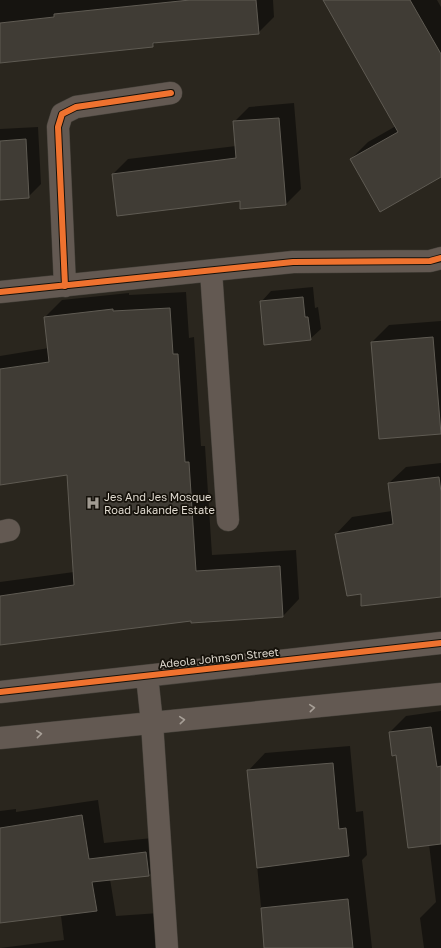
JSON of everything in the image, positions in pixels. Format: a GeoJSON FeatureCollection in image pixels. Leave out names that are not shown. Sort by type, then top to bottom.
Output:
{"type":"FeatureCollection","features":[{"type":"Feature","properties":{"kind":"street"},"geometry":{"type":"LineString","coordinates":[[65,286],[58,127],[62,114],[76,107],[171,93]]}},
{"type":"Feature","properties":{"kind":"street"},"geometry":{"type":"LineString","coordinates":[[0,292],[293,262],[430,261],[441,258]]}},
{"type":"Feature","properties":{"kind":"street"},"geometry":{"type":"LineString","coordinates":[[211,271],[228,520]]}},
{"type":"Feature","properties":{"kind":"street","name":"Adeola Johnson Street"},"geometry":{"type":"LineString","coordinates":[[0,692],[441,643]]}},
{"type":"Feature","properties":{"kind":"street"},"geometry":{"type":"LineString","coordinates":[[147,676],[152,723],[167,948]]}},
{"type":"Feature","properties":{"kind":"street"},"geometry":{"type":"LineString","coordinates":[[0,738],[441,694]]}},
{"type":"Feature","properties":{"kind":"building"},"geometry":{"type":"Polygon","coordinates":[[[190,0],[256,0],[259,34],[153,43],[153,47],[0,63],[0,23],[54,17],[54,14],[190,0]]]}},
{"type":"Feature","properties":{"kind":"building"},"geometry":{"type":"Polygon","coordinates":[[[323,0],[410,0],[441,54],[441,177],[380,212],[350,159],[398,132],[323,0]]]}},
{"type":"Feature","properties":{"kind":"building"},"geometry":{"type":"Polygon","coordinates":[[[279,118],[286,205],[240,209],[240,201],[117,216],[112,174],[236,158],[233,121],[279,118]]]}},
{"type":"Feature","properties":{"kind":"building"},"geometry":{"type":"Polygon","coordinates":[[[26,139],[29,198],[0,200],[0,141],[26,139]]]}},
{"type":"Feature","properties":{"kind":"building"},"geometry":{"type":"Polygon","coordinates":[[[303,297],[305,317],[308,317],[311,340],[264,345],[260,301],[303,297]]]}},
{"type":"Feature","properties":{"kind":"building"},"geometry":{"type":"Polygon","coordinates":[[[170,308],[173,354],[178,354],[185,462],[189,462],[196,571],[280,566],[283,617],[191,623],[191,621],[0,645],[0,596],[74,585],[67,475],[0,485],[0,369],[49,362],[44,317],[113,309],[113,311],[170,308]]]}},
{"type":"Feature","properties":{"kind":"building"},"geometry":{"type":"Polygon","coordinates":[[[433,337],[441,434],[379,439],[371,342],[433,337]]]}},
{"type":"Feature","properties":{"kind":"building"},"geometry":{"type":"Polygon","coordinates":[[[439,477],[441,492],[441,597],[361,606],[361,594],[347,596],[335,534],[393,524],[388,483],[439,477]]]}},
{"type":"Feature","properties":{"kind":"building"},"geometry":{"type":"Polygon","coordinates":[[[431,727],[437,767],[441,766],[441,844],[408,848],[396,755],[392,756],[389,732],[431,727]]]}},
{"type":"Feature","properties":{"kind":"building"},"geometry":{"type":"Polygon","coordinates":[[[333,763],[339,829],[346,828],[349,856],[257,868],[247,770],[333,763]]]}},
{"type":"Feature","properties":{"kind":"building"},"geometry":{"type":"Polygon","coordinates":[[[82,815],[89,859],[146,852],[149,876],[92,882],[97,911],[0,923],[0,828],[82,815]]]}},
{"type":"Feature","properties":{"kind":"building"},"geometry":{"type":"Polygon","coordinates":[[[348,899],[353,948],[264,948],[261,908],[348,899]]]}},
{"type":"Feature","properties":{"kind":"cycle path"},"geometry":{"type":"LineString","coordinates":[[65,286],[58,127],[62,114],[76,107],[171,93]]}},
{"type":"Feature","properties":{"kind":"cycle path"},"geometry":{"type":"LineString","coordinates":[[0,292],[293,262],[430,261],[441,258]]}},
{"type":"Feature","properties":{"kind":"cycle path"},"geometry":{"type":"LineString","coordinates":[[0,692],[441,643]]}},
{"type":"Feature","properties":{"kind":"place","name":"Jes And Jes Mosque Road Jakande Estate"},"geometry":{"type":"Point","coordinates":[93,503]}}]}
